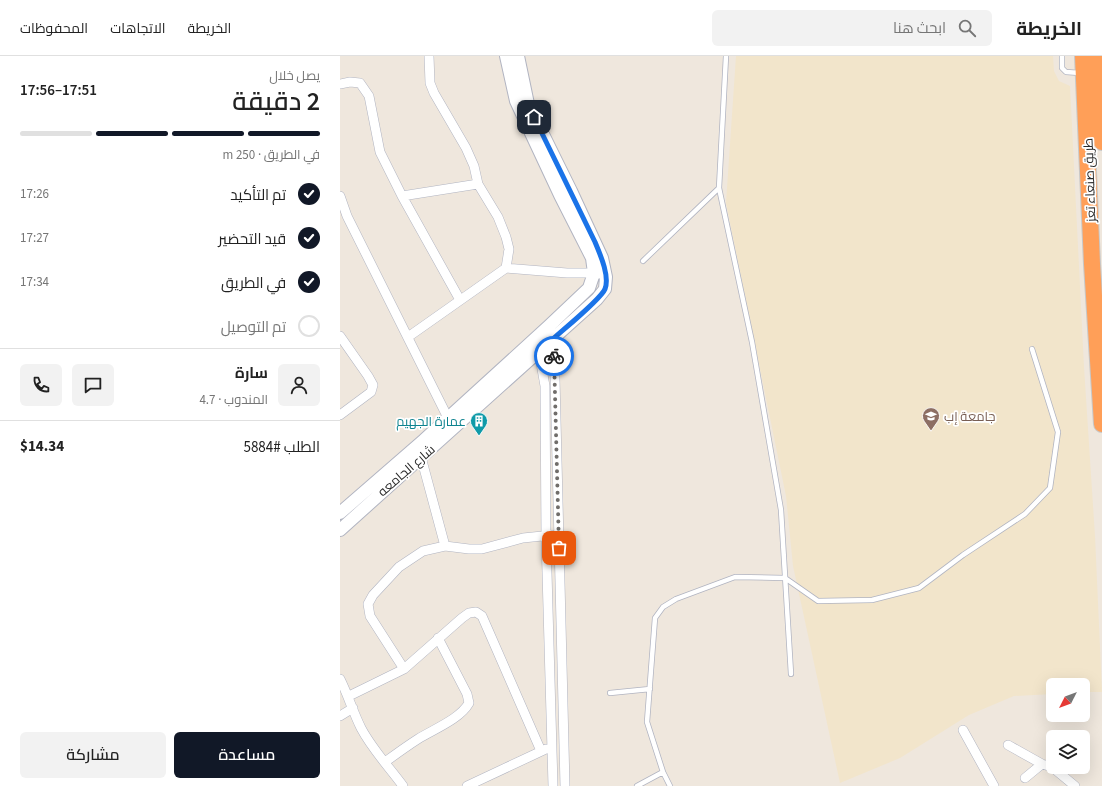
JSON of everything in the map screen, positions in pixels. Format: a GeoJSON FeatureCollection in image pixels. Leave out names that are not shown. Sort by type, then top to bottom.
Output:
{"type":"FeatureCollection","features":[{"type":"Feature","properties":{"kind":"highway","name":"طريق صنعاء تعز"},"geometry":{"type":"LineString","coordinates":[[1083,56],[1092,264],[1102,424]]}},
{"type":"Feature","properties":{"kind":"highway","name":"طريق صنعاء تعز"},"geometry":{"type":"LineString","coordinates":[[1098,56],[1102,142]]}},
{"type":"Feature","properties":{"kind":"street"},"geometry":{"type":"LineString","coordinates":[[429,56],[430,83],[432,88],[474,166],[478,184],[498,217],[506,237],[509,249],[506,268]]}},
{"type":"Feature","properties":{"kind":"street"},"geometry":{"type":"LineString","coordinates":[[506,56],[516,101],[560,195],[600,275]]}},
{"type":"Feature","properties":{"kind":"street"},"geometry":{"type":"LineString","coordinates":[[518,56],[528,104],[602,258],[600,275]]}},
{"type":"Feature","properties":{"kind":"street"},"geometry":{"type":"LineString","coordinates":[[340,84],[350,82],[360,83],[369,96],[380,152],[402,196],[460,300]]}},
{"type":"Feature","properties":{"kind":"street"},"geometry":{"type":"LineString","coordinates":[[402,196],[478,184]]}},
{"type":"Feature","properties":{"kind":"street"},"geometry":{"type":"LineString","coordinates":[[340,196],[344,219],[408,337],[448,418]]}},
{"type":"Feature","properties":{"kind":"street"},"geometry":{"type":"LineString","coordinates":[[408,337],[506,268],[600,275]]}},
{"type":"Feature","properties":{"kind":"street","name":"شارع الجامعه"},"geometry":{"type":"LineString","coordinates":[[344,510],[421,457],[597,299],[605,289],[600,275]]}},
{"type":"Feature","properties":{"kind":"street","name":"شارع الجامعه"},"geometry":{"type":"LineString","coordinates":[[340,530],[344,510],[549,326],[589,288],[600,275]]}},
{"type":"Feature","properties":{"kind":"street"},"geometry":{"type":"LineString","coordinates":[[340,336],[373,385],[371,392],[340,416]]}},
{"type":"Feature","properties":{"kind":"street"},"geometry":{"type":"LineString","coordinates":[[554,338],[565,786]]}},
{"type":"Feature","properties":{"kind":"street"},"geometry":{"type":"LineString","coordinates":[[539,352],[545,386],[546,536],[553,786]]}},
{"type":"Feature","properties":{"kind":"street"},"geometry":{"type":"LineString","coordinates":[[421,457],[445,546]]}},
{"type":"Feature","properties":{"kind":"street"},"geometry":{"type":"LineString","coordinates":[[404,669],[370,616],[368,604],[373,595],[399,567],[423,551],[445,546],[482,549],[523,538],[559,533]]}},
{"type":"Feature","properties":{"kind":"street"},"geometry":{"type":"LineString","coordinates":[[349,696],[404,669],[462,618],[469,613],[476,612],[482,616],[541,751]]}},
{"type":"Feature","properties":{"kind":"street"},"geometry":{"type":"LineString","coordinates":[[385,762],[452,718],[466,708],[469,703],[467,694],[438,638]]}},
{"type":"Feature","properties":{"kind":"street"},"geometry":{"type":"LineString","coordinates":[[340,679],[349,696],[361,728],[372,746],[403,786]]}},
{"type":"Feature","properties":{"kind":"street"},"geometry":{"type":"LineString","coordinates":[[340,716],[353,708]]}},
{"type":"Feature","properties":{"kind":"street"},"geometry":{"type":"LineString","coordinates":[[963,730],[994,786]]}},
{"type":"Feature","properties":{"kind":"street"},"geometry":{"type":"LineString","coordinates":[[467,786],[541,751],[564,742]]}},
{"type":"Feature","properties":{"kind":"street"},"geometry":{"type":"LineString","coordinates":[[1008,745],[1042,764],[1052,767],[1075,786]]}},
{"type":"Feature","properties":{"kind":"street"},"geometry":{"type":"LineString","coordinates":[[1025,778],[1042,764]]}},
{"type":"Feature","properties":{"kind":"lane"},"geometry":{"type":"LineString","coordinates":[[726,56],[719,188],[752,342],[782,510],[792,674]]}},
{"type":"Feature","properties":{"kind":"lane"},"geometry":{"type":"LineString","coordinates":[[1062,56],[1062,68],[1066,72],[1084,73]]}},
{"type":"Feature","properties":{"kind":"lane"},"geometry":{"type":"LineString","coordinates":[[643,261],[719,188]]}},
{"type":"Feature","properties":{"kind":"lane"},"geometry":{"type":"LineString","coordinates":[[670,786],[663,772],[647,722],[655,618],[663,607],[676,599],[735,577],[785,578],[818,601],[872,600],[919,588],[963,555],[1025,514],[1050,488],[1058,432],[1032,349]]}},
{"type":"Feature","properties":{"kind":"lane"},"geometry":{"type":"LineString","coordinates":[[610,693],[650,689]]}},
{"type":"Feature","properties":{"kind":"lane"},"geometry":{"type":"LineString","coordinates":[[637,786],[663,772]]}},
{"type":"Feature","properties":{"kind":"shaded area","name":"جامعة إب"},"geometry":{"type":"Polygon","coordinates":[[[736,56],[1053,56],[1054,71],[1059,81],[1070,86],[1084,367],[1095,536],[1102,692],[1090,692],[1090,678],[1046,678],[1046,694],[1014,696],[969,715],[900,758],[840,783],[793,566],[786,496],[726,203],[736,56]]]}},
{"type":"Feature","properties":{"kind":"way so far"},"geometry":{"type":"LineString","coordinates":[[554,356],[559,548]]}},
{"type":"Feature","properties":{"kind":"place","name":"جامعة إب"},"geometry":{"type":"Point","coordinates":[931,431]}},
{"type":"Feature","properties":{"kind":"place","name":"عمارة الجهيم"},"geometry":{"type":"Point","coordinates":[479,436]}},
{"type":"Feature","properties":{"kind":"route"},"geometry":{"type":"LineString","coordinates":[[534,117],[595,242],[602,258],[606,277],[605,289],[597,299],[554,338],[554,356]]}}]}
